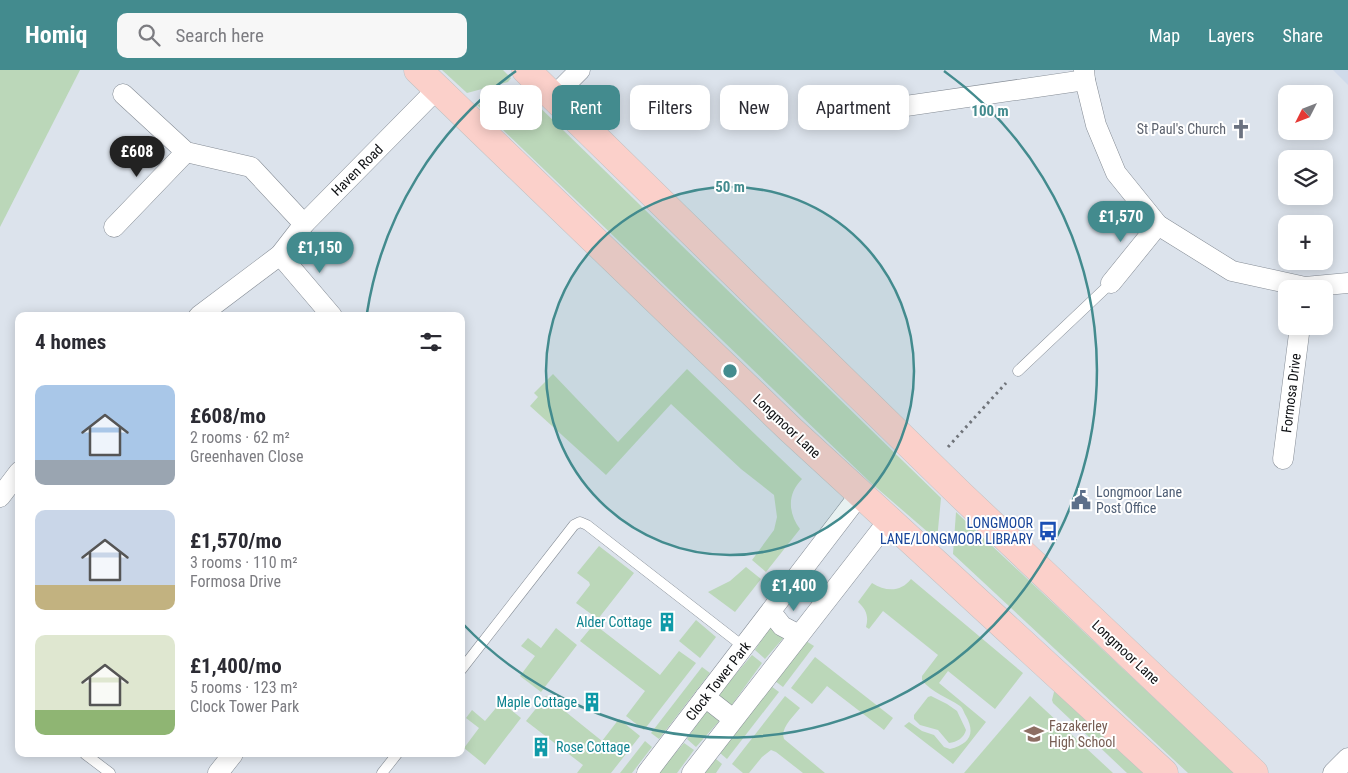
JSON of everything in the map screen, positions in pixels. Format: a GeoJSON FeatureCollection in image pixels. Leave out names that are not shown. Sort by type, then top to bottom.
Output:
{"type":"FeatureCollection","features":[{"type":"Feature","properties":{"kind":"main road","name":"Longmoor Lane"},"geometry":{"type":"LineString","coordinates":[[526,70],[552,96]]}},
{"type":"Feature","properties":{"kind":"main road","name":"Longmoor Lane"},"geometry":{"type":"LineString","coordinates":[[428,79],[769,409],[1164,773]]}},
{"type":"Feature","properties":{"kind":"main road","name":"Longmoor Lane"},"geometry":{"type":"LineString","coordinates":[[587,130],[930,465],[1254,773]]}},
{"type":"Feature","properties":{"kind":"street"},"geometry":{"type":"LineString","coordinates":[[565,85],[580,70]]}},
{"type":"Feature","properties":{"kind":"street"},"geometry":{"type":"LineString","coordinates":[[909,105],[1085,75],[1096,125],[1116,173],[1158,225],[1232,271],[1278,282]]}},
{"type":"Feature","properties":{"kind":"street","name":"Haven Road"},"geometry":{"type":"LineString","coordinates":[[204,312],[280,255],[304,224],[428,79]]}},
{"type":"Feature","properties":{"kind":"street"},"geometry":{"type":"LineString","coordinates":[[123,94],[186,152],[251,167],[304,224]]}},
{"type":"Feature","properties":{"kind":"street"},"geometry":{"type":"LineString","coordinates":[[114,227],[186,152]]}},
{"type":"Feature","properties":{"kind":"street"},"geometry":{"type":"LineString","coordinates":[[1112,283],[1158,225]]}},
{"type":"Feature","properties":{"kind":"street"},"geometry":{"type":"LineString","coordinates":[[280,255],[329,312]]}},
{"type":"Feature","properties":{"kind":"street"},"geometry":{"type":"LineString","coordinates":[[1333,285],[1348,283]]}},
{"type":"Feature","properties":{"kind":"street","name":"Formosa Drive"},"geometry":{"type":"LineString","coordinates":[[1283,459],[1299,335]]}},
{"type":"Feature","properties":{"kind":"street"},"geometry":{"type":"LineString","coordinates":[[0,496],[15,477]]}},
{"type":"Feature","properties":{"kind":"street","name":"Clock Tower Park"},"geometry":{"type":"LineString","coordinates":[[647,773],[861,494]]}},
{"type":"Feature","properties":{"kind":"street"},"geometry":{"type":"LineString","coordinates":[[692,773],[889,520]]}},
{"type":"Feature","properties":{"kind":"street"},"geometry":{"type":"LineString","coordinates":[[771,612],[782,626],[799,634]]}},
{"type":"Feature","properties":{"kind":"street"},"geometry":{"type":"LineString","coordinates":[[706,697],[733,719]]}},
{"type":"Feature","properties":{"kind":"street"},"geometry":{"type":"LineString","coordinates":[[218,773],[231,757]]}},
{"type":"Feature","properties":{"kind":"street"},"geometry":{"type":"LineString","coordinates":[[1333,773],[1348,758]]}},
{"type":"Feature","properties":{"kind":"lane"},"geometry":{"type":"LineString","coordinates":[[1018,371],[1112,283]]}},
{"type":"Feature","properties":{"kind":"lane"},"geometry":{"type":"LineString","coordinates":[[465,665],[574,525],[580,522],[587,524],[744,648]]}},
{"type":"Feature","properties":{"kind":"lane"},"geometry":{"type":"LineString","coordinates":[[89,757],[110,773]]}},
{"type":"Feature","properties":{"kind":"lane"},"geometry":{"type":"LineString","coordinates":[[382,773],[394,757]]}},
{"type":"Feature","properties":{"kind":"path"},"geometry":{"type":"LineString","coordinates":[[930,465],[1000,390]]}},
{"type":"Feature","properties":{"kind":"shaded area"},"geometry":{"type":"Polygon","coordinates":[[[1333,70],[1348,70],[1348,85],[1333,70]]]}},
{"type":"Feature","properties":{"kind":"green space"},"geometry":{"type":"Polygon","coordinates":[[[0,70],[80,70],[0,227],[0,70]]]}},
{"type":"Feature","properties":{"kind":"green space"},"geometry":{"type":"Polygon","coordinates":[[[442,70],[503,70],[511,78],[508,82],[497,85],[480,85],[480,90],[467,93],[442,70]]]}},
{"type":"Feature","properties":{"kind":"green space"},"geometry":{"type":"Polygon","coordinates":[[[542,110],[552,119],[552,130],[563,130],[941,498],[937,540],[871,483],[503,130],[542,130],[542,110]]]}},
{"type":"Feature","properties":{"kind":"green space"},"geometry":{"type":"Polygon","coordinates":[[[687,369],[802,479],[794,491],[791,504],[793,517],[800,529],[766,572],[752,560],[774,530],[777,517],[774,495],[741,469],[671,404],[606,475],[530,406],[538,397],[534,393],[553,374],[618,442],[687,369]]]}},
{"type":"Feature","properties":{"kind":"green space"},"geometry":{"type":"Polygon","coordinates":[[[956,512],[1234,773],[1188,773],[953,554],[956,512]]]}},
{"type":"Feature","properties":{"kind":"green space"},"geometry":{"type":"Polygon","coordinates":[[[599,546],[634,573],[598,619],[576,603],[590,585],[589,582],[577,573],[599,546]]]}},
{"type":"Feature","properties":{"kind":"green space"},"geometry":{"type":"Polygon","coordinates":[[[746,567],[761,579],[735,612],[708,592],[730,581],[746,567]]]}},
{"type":"Feature","properties":{"kind":"green space"},"geometry":{"type":"Polygon","coordinates":[[[911,579],[1023,673],[995,709],[948,671],[939,683],[986,722],[953,764],[904,726],[909,722],[922,731],[934,735],[944,747],[950,749],[962,744],[969,737],[969,722],[963,709],[935,692],[922,680],[922,676],[938,655],[883,611],[869,629],[866,627],[866,613],[858,602],[872,583],[883,588],[893,589],[903,586],[911,579]]]}},
{"type":"Feature","properties":{"kind":"green space"},"geometry":{"type":"Polygon","coordinates":[[[696,620],[716,637],[700,658],[679,641],[696,620]]]}},
{"type":"Feature","properties":{"kind":"green space"},"geometry":{"type":"Polygon","coordinates":[[[594,624],[660,675],[679,651],[696,663],[644,730],[626,716],[645,691],[580,641],[594,624]]]}},
{"type":"Feature","properties":{"kind":"green space"},"geometry":{"type":"Polygon","coordinates":[[[772,624],[786,635],[765,659],[755,650],[772,624]]]}},
{"type":"Feature","properties":{"kind":"green space"},"geometry":{"type":"Polygon","coordinates":[[[556,628],[577,645],[541,692],[520,676],[535,656],[521,646],[528,638],[541,648],[556,628]]]}},
{"type":"Feature","properties":{"kind":"green space"},"geometry":{"type":"Polygon","coordinates":[[[806,641],[814,646],[783,687],[775,681],[806,641]]]}},
{"type":"Feature","properties":{"kind":"green space"},"geometry":{"type":"Polygon","coordinates":[[[752,655],[762,663],[731,706],[717,696],[752,655]]]}},
{"type":"Feature","properties":{"kind":"green space"},"geometry":{"type":"Polygon","coordinates":[[[815,657],[893,718],[884,730],[827,686],[812,704],[791,688],[815,657]]]}},
{"type":"Feature","properties":{"kind":"green space"},"geometry":{"type":"Polygon","coordinates":[[[702,667],[710,673],[659,739],[651,733],[702,667]]]}},
{"type":"Feature","properties":{"kind":"green space"},"geometry":{"type":"Polygon","coordinates":[[[771,686],[779,692],[727,759],[720,753],[771,686]]]}},
{"type":"Feature","properties":{"kind":"green space"},"geometry":{"type":"Polygon","coordinates":[[[1055,688],[1145,773],[1127,773],[1053,703],[1055,688]]]}},
{"type":"Feature","properties":{"kind":"green space"},"geometry":{"type":"Polygon","coordinates":[[[546,696],[602,741],[619,719],[640,736],[611,773],[577,773],[583,765],[526,721],[546,696]]]}},
{"type":"Feature","properties":{"kind":"green space"},"geometry":{"type":"Polygon","coordinates":[[[785,696],[800,708],[785,727],[784,739],[825,773],[803,773],[771,750],[762,757],[749,773],[743,773],[732,764],[785,696]]]}},
{"type":"Feature","properties":{"kind":"green space"},"geometry":{"type":"Polygon","coordinates":[[[931,696],[957,711],[966,730],[964,735],[955,742],[949,743],[938,730],[920,725],[914,719],[914,715],[928,697],[931,696]]]}},
{"type":"Feature","properties":{"kind":"green space","name":"Fazakerley High School"},"geometry":{"type":"Polygon","coordinates":[[[1030,696],[1113,773],[964,773],[1030,696]]]}},
{"type":"Feature","properties":{"kind":"green space"},"geometry":{"type":"Polygon","coordinates":[[[501,702],[521,718],[485,765],[465,749],[465,747],[479,728],[466,718],[472,710],[485,721],[501,702]]]}},
{"type":"Feature","properties":{"kind":"green space"},"geometry":{"type":"Polygon","coordinates":[[[708,708],[721,719],[696,747],[687,739],[708,708]]]}},
{"type":"Feature","properties":{"kind":"green space"},"geometry":{"type":"Polygon","coordinates":[[[645,741],[652,747],[632,773],[620,773],[645,741]]]}},
{"type":"Feature","properties":{"kind":"green space"},"geometry":{"type":"Polygon","coordinates":[[[684,743],[694,750],[677,773],[658,773],[684,743]]]}},
{"type":"Feature","properties":{"kind":"green space"},"geometry":{"type":"Polygon","coordinates":[[[716,759],[722,764],[716,773],[705,773],[716,759]]]}},
{"type":"Feature","properties":{"kind":"place","name":"St Paul's Church"},"geometry":{"type":"Point","coordinates":[1241,129]}},
{"type":"Feature","properties":{"kind":"place","name":"Longmoor Lane Post Office"},"geometry":{"type":"Point","coordinates":[1081,500]}},
{"type":"Feature","properties":{"kind":"place","name":"LONGMOOR LANE/LONGMOOR LIBRARY"},"geometry":{"type":"Point","coordinates":[1048,531]}},
{"type":"Feature","properties":{"kind":"place","name":"Alder Cottage"},"geometry":{"type":"Point","coordinates":[667,622]}},
{"type":"Feature","properties":{"kind":"place","name":"Maple Cottage"},"geometry":{"type":"Point","coordinates":[592,702]}},
{"type":"Feature","properties":{"kind":"place","name":"Fazakerley High School"},"geometry":{"type":"Point","coordinates":[1034,734]}},
{"type":"Feature","properties":{"kind":"place","name":"Rose Cottage"},"geometry":{"type":"Point","coordinates":[541,747]}}]}
